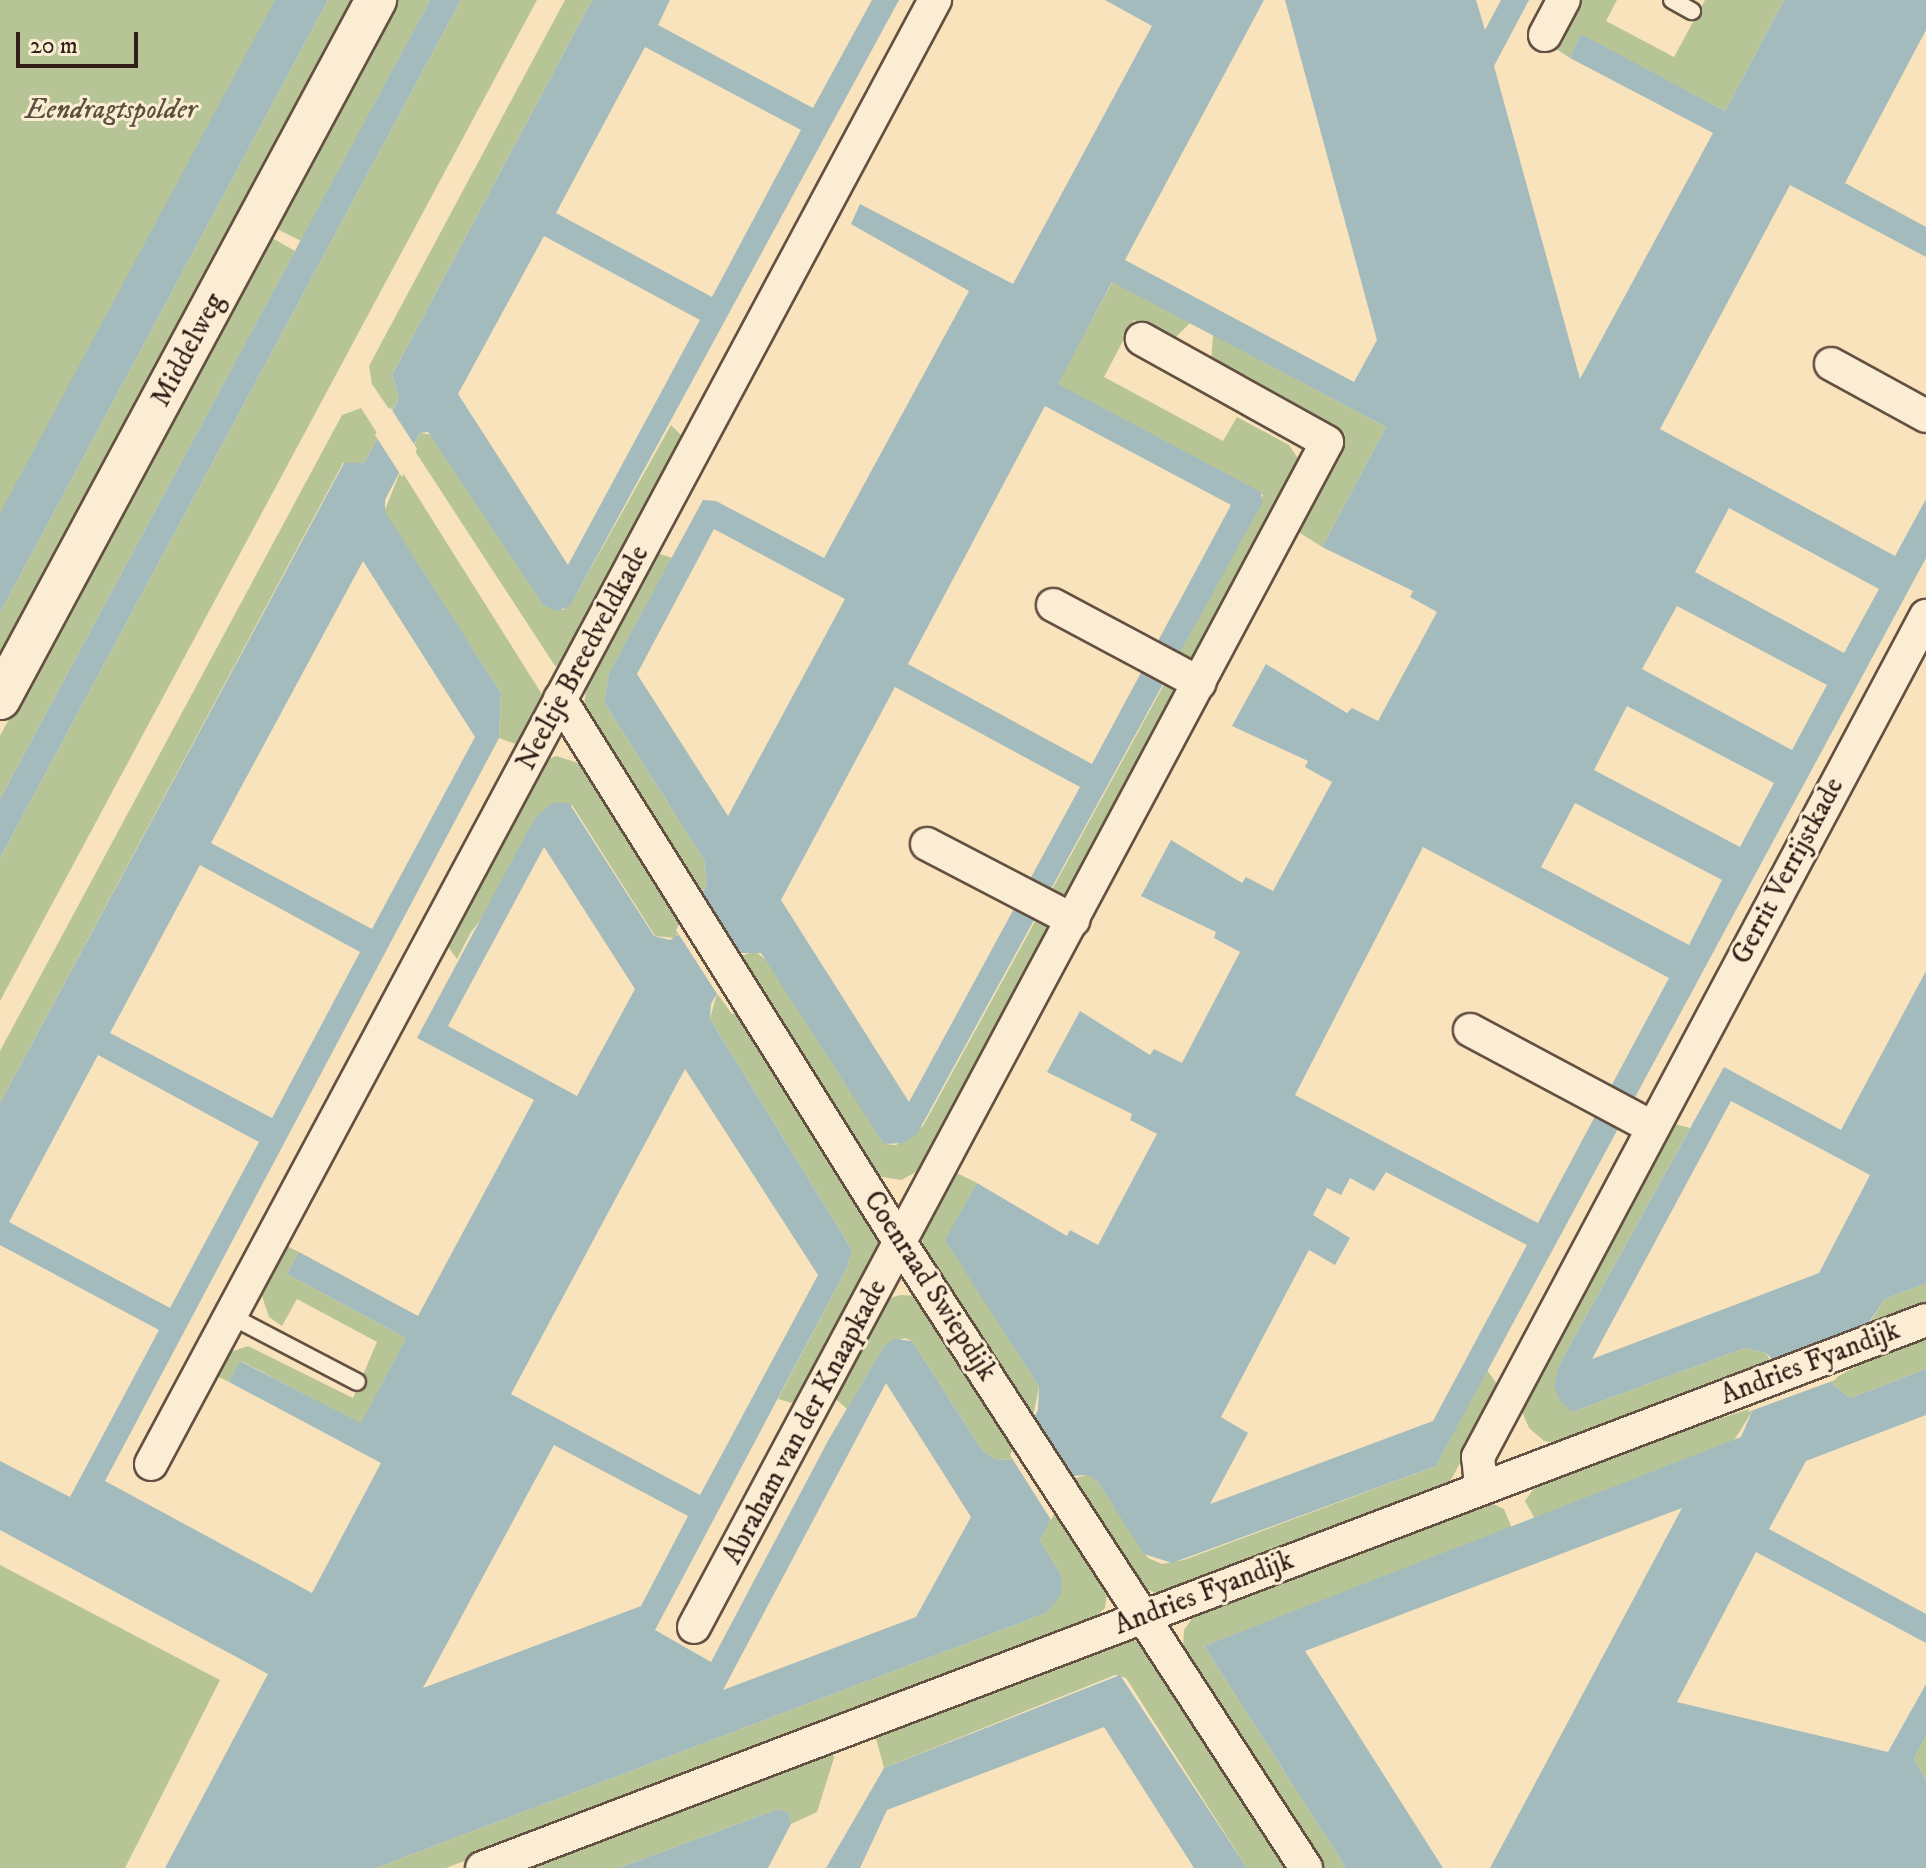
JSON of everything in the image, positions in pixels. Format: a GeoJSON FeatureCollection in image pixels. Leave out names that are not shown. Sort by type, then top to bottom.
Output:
{"type":"FeatureCollection","features":[{"type":"Feature","properties":{"kind":"street","name":"Middelweg"},"geometry":{"type":"LineString","coordinates":[[0,699],[376,0]]}},
{"type":"Feature","properties":{"kind":"street","name":"Neeltje Breedveldkade"},"geometry":{"type":"LineString","coordinates":[[151,1464],[935,0]]}},
{"type":"Feature","properties":{"kind":"street"},"geometry":{"type":"LineString","coordinates":[[1545,35],[1564,0]]}},
{"type":"Feature","properties":{"kind":"street","name":"Abraham van der Knaapkade"},"geometry":{"type":"LineString","coordinates":[[694,1627],[901,1244],[1063,915],[1190,678],[1327,442],[1142,339]]}},
{"type":"Feature","properties":{"kind":"street"},"geometry":{"type":"LineString","coordinates":[[1831,364],[1926,416]]}},
{"type":"Feature","properties":{"kind":"street"},"geometry":{"type":"LineString","coordinates":[[1053,605],[1190,678]]}},
{"type":"Feature","properties":{"kind":"street","name":"Gerrit Verrijstkade"},"geometry":{"type":"LineString","coordinates":[[1481,1485],[1478,1457],[1643,1122],[1926,616]]}},
{"type":"Feature","properties":{"kind":"street","name":"Coenraad Swiepdijk"},"geometry":{"type":"LineString","coordinates":[[560,699],[901,1244],[1071,1500],[1306,1868]]}},
{"type":"Feature","properties":{"kind":"street"},"geometry":{"type":"LineString","coordinates":[[927,844],[1063,915]]}},
{"type":"Feature","properties":{"kind":"street"},"geometry":{"type":"LineString","coordinates":[[1470,1030],[1643,1122]]}},
{"type":"Feature","properties":{"kind":"street","name":"Andries Fyandijk"},"geometry":{"type":"LineString","coordinates":[[482,1868],[1481,1485],[1926,1320]]}},
{"type":"Feature","properties":{"kind":"lane"},"geometry":{"type":"LineString","coordinates":[[1672,0],[1692,11]]}},
{"type":"Feature","properties":{"kind":"lane"},"geometry":{"type":"LineString","coordinates":[[231,1316],[357,1382]]}},
{"type":"Feature","properties":{"kind":"green space","name":"Eendragtspolder"},"geometry":{"type":"Polygon","coordinates":[[[0,0],[297,0],[0,546],[0,0]]]}},
{"type":"Feature","properties":{"kind":"green space"},"geometry":{"type":"Polygon","coordinates":[[[328,0],[359,0],[0,669],[0,613],[328,0]]]}},
{"type":"Feature","properties":{"kind":"green space"},"geometry":{"type":"Polygon","coordinates":[[[394,0],[430,0],[301,241],[279,230],[276,222],[394,0]]]}},
{"type":"Feature","properties":{"kind":"green space"},"geometry":{"type":"Polygon","coordinates":[[[461,0],[537,0],[0,1001],[0,858],[461,0]]]}},
{"type":"Feature","properties":{"kind":"green space"},"geometry":{"type":"Polygon","coordinates":[[[565,0],[592,0],[392,375],[399,398],[391,412],[372,384],[369,366],[565,0]]]}},
{"type":"Feature","properties":{"kind":"green space"},"geometry":{"type":"Polygon","coordinates":[[[1577,0],[1617,0],[1606,21],[1674,57],[1705,0],[1784,0],[1725,111],[1581,35],[1570,58],[1552,46],[1577,0]]]}},
{"type":"Feature","properties":{"kind":"green space"},"geometry":{"type":"Polygon","coordinates":[[[274,239],[295,251],[0,799],[0,736],[266,241],[274,239]]]}},
{"type":"Feature","properties":{"kind":"green space"},"geometry":{"type":"Polygon","coordinates":[[[1113,281],[1190,323],[1172,341],[1134,320],[1104,377],[1223,441],[1237,417],[1289,445],[1297,457],[1298,464],[1199,657],[1189,661],[1177,659],[1263,495],[1057,384],[1113,281]]]}},
{"type":"Feature","properties":{"kind":"green space"},"geometry":{"type":"Polygon","coordinates":[[[1213,335],[1386,427],[1322,547],[1294,529],[1345,434],[1211,362],[1213,335]]]}},
{"type":"Feature","properties":{"kind":"green space"},"geometry":{"type":"Polygon","coordinates":[[[361,408],[379,436],[364,463],[343,463],[0,1103],[0,1051],[342,415],[361,408]]]}},
{"type":"Feature","properties":{"kind":"green space"},"geometry":{"type":"Polygon","coordinates":[[[671,425],[685,439],[564,664],[555,666],[413,448],[420,433],[434,435],[543,605],[563,610],[577,593],[671,425]]]}},
{"type":"Feature","properties":{"kind":"green space"},"geometry":{"type":"Polygon","coordinates":[[[401,470],[543,696],[521,746],[499,738],[501,693],[384,512],[401,470]]]}},
{"type":"Feature","properties":{"kind":"green space"},"geometry":{"type":"Polygon","coordinates":[[[660,554],[672,558],[609,673],[604,702],[704,860],[707,884],[698,898],[588,720],[584,705],[588,674],[649,561],[660,554]]]}},
{"type":"Feature","properties":{"kind":"green space"},"geometry":{"type":"Polygon","coordinates":[[[1167,679],[1178,697],[1073,891],[1060,899],[1049,895],[1167,679]]]}},
{"type":"Feature","properties":{"kind":"green space"},"geometry":{"type":"Polygon","coordinates":[[[556,756],[588,766],[686,921],[675,938],[655,936],[572,805],[471,932],[457,959],[443,940],[542,762],[556,756]]]}},
{"type":"Feature","properties":{"kind":"green space"},"geometry":{"type":"Polygon","coordinates":[[[1038,916],[1048,924],[1048,937],[926,1167],[901,1180],[882,1177],[869,1165],[736,958],[755,951],[771,964],[884,1144],[896,1145],[923,1126],[1038,916]]]}},
{"type":"Feature","properties":{"kind":"green space"},"geometry":{"type":"Polygon","coordinates":[[[717,993],[732,1014],[742,1008],[883,1240],[802,1400],[792,1403],[778,1399],[847,1268],[852,1250],[710,1019],[717,993]]]}},
{"type":"Feature","properties":{"kind":"green space"},"geometry":{"type":"Polygon","coordinates":[[[1671,1123],[1690,1128],[1560,1363],[1572,1412],[1745,1348],[1766,1353],[1772,1364],[1560,1444],[1544,1441],[1529,1428],[1521,1409],[1671,1123]]]}},
{"type":"Feature","properties":{"kind":"green space"},"geometry":{"type":"Polygon","coordinates":[[[951,1170],[977,1183],[946,1240],[1039,1387],[1032,1421],[923,1247],[922,1229],[951,1170]]]}},
{"type":"Feature","properties":{"kind":"green space"},"geometry":{"type":"Polygon","coordinates":[[[281,1243],[299,1252],[287,1274],[406,1338],[361,1424],[241,1361],[229,1382],[211,1373],[224,1354],[248,1346],[353,1398],[377,1342],[297,1299],[282,1326],[269,1317],[260,1290],[281,1243]]]}},
{"type":"Feature","properties":{"kind":"green space"},"geometry":{"type":"Polygon","coordinates":[[[1926,1283],[1926,1305],[1867,1327],[1885,1299],[1926,1283]]]}},
{"type":"Feature","properties":{"kind":"green space"},"geometry":{"type":"Polygon","coordinates":[[[901,1295],[918,1296],[1020,1445],[1012,1460],[995,1459],[983,1451],[912,1341],[905,1338],[884,1346],[847,1409],[837,1400],[833,1389],[886,1299],[901,1295]]]}},
{"type":"Feature","properties":{"kind":"green space"},"geometry":{"type":"Polygon","coordinates":[[[1926,1330],[1926,1369],[1850,1398],[1829,1381],[1926,1330]]]}},
{"type":"Feature","properties":{"kind":"green space"},"geometry":{"type":"Polygon","coordinates":[[[1487,1370],[1499,1387],[1448,1486],[1162,1595],[1142,1588],[1069,1480],[1087,1475],[1098,1482],[1148,1558],[1162,1564],[1184,1560],[1436,1466],[1487,1370]]]}},
{"type":"Feature","properties":{"kind":"green space"},"geometry":{"type":"Polygon","coordinates":[[[1755,1407],[1733,1442],[1535,1519],[1525,1501],[1542,1477],[1755,1407]]]}},
{"type":"Feature","properties":{"kind":"green space"},"geometry":{"type":"Polygon","coordinates":[[[1483,1499],[1504,1509],[1512,1528],[1204,1646],[1346,1868],[1317,1868],[1183,1652],[1184,1630],[1198,1610],[1483,1499]]]}},
{"type":"Feature","properties":{"kind":"green space"},"geometry":{"type":"Polygon","coordinates":[[[1056,1503],[1108,1587],[1105,1608],[1088,1624],[446,1868],[376,1868],[1046,1613],[1061,1575],[1040,1540],[1056,1503]]]}},
{"type":"Feature","properties":{"kind":"green space"},"geometry":{"type":"Polygon","coordinates":[[[0,1565],[220,1680],[125,1868],[0,1868],[0,1565]]]}},
{"type":"Feature","properties":{"kind":"green space"},"geometry":{"type":"Polygon","coordinates":[[[1128,1638],[1143,1644],[1288,1868],[1247,1868],[1126,1678],[1115,1675],[884,1768],[875,1735],[1128,1638]]]}},
{"type":"Feature","properties":{"kind":"green space"},"geometry":{"type":"Polygon","coordinates":[[[1926,1736],[1926,1780],[1914,1758],[1926,1736]]]}},
{"type":"Feature","properties":{"kind":"green space"},"geometry":{"type":"Polygon","coordinates":[[[831,1745],[834,1758],[817,1812],[791,1824],[788,1812],[778,1809],[618,1868],[509,1868],[831,1745]]]}},
{"type":"Feature","properties":{"kind":"water"},"geometry":{"type":"Polygon","coordinates":[[[275,0],[328,0],[0,613],[0,513],[275,0]]]}},
{"type":"Feature","properties":{"kind":"water"},"geometry":{"type":"Polygon","coordinates":[[[430,0],[461,0],[0,858],[0,799],[430,0]]]}},
{"type":"Feature","properties":{"kind":"water"},"geometry":{"type":"Polygon","coordinates":[[[592,0],[670,0],[658,25],[813,108],[872,0],[899,0],[570,606],[557,611],[543,605],[428,432],[420,433],[385,500],[385,512],[501,693],[499,738],[105,1481],[312,1593],[381,1463],[229,1382],[240,1361],[361,1423],[406,1338],[287,1274],[299,1252],[418,1316],[534,1100],[417,1038],[535,818],[552,803],[569,803],[654,936],[670,940],[678,935],[707,884],[704,860],[604,702],[609,673],[703,500],[716,501],[824,558],[969,291],[851,224],[860,204],[1013,284],[1152,26],[1105,0],[1264,0],[1125,260],[1354,382],[1377,340],[1285,0],[1476,0],[1485,30],[1501,0],[1529,0],[1494,66],[1580,379],[1713,133],[1570,58],[1581,34],[1725,111],[1784,0],[1926,0],[1926,30],[1845,183],[1926,227],[1926,257],[1790,185],[1660,429],[1895,556],[1926,499],[1926,558],[1436,1466],[1172,1563],[1144,1554],[1098,1482],[1087,1475],[1072,1476],[1040,1540],[1061,1575],[1061,1595],[1046,1613],[376,1868],[165,1868],[268,1674],[0,1530],[0,1461],[70,1497],[159,1330],[0,1245],[0,1103],[344,463],[364,463],[379,436],[399,398],[392,375],[592,0]],[[645,47],[556,213],[712,297],[801,130],[645,47]],[[544,236],[458,394],[568,565],[700,320],[544,236]],[[1112,282],[1058,384],[1261,492],[1262,503],[917,1134],[904,1143],[884,1144],[761,953],[740,953],[711,1004],[710,1019],[852,1250],[847,1268],[655,1630],[711,1662],[829,1439],[884,1346],[894,1339],[912,1341],[983,1451],[995,1459],[1012,1460],[1038,1410],[1039,1387],[945,1240],[977,1183],[1067,1236],[1070,1230],[1098,1245],[1157,1134],[1130,1120],[1132,1114],[1047,1072],[1080,1011],[1150,1055],[1154,1049],[1182,1063],[1240,952],[1214,938],[1216,932],[1141,896],[1171,840],[1242,883],[1246,877],[1273,891],[1332,782],[1305,767],[1308,761],[1232,726],[1266,664],[1347,713],[1352,708],[1378,721],[1437,612],[1410,597],[1413,591],[1322,547],[1386,427],[1112,282]],[[1045,406],[908,664],[1092,764],[1231,505],[1045,406]],[[1729,508],[1695,572],[1844,653],[1879,589],[1729,508]],[[714,529],[637,674],[728,816],[845,599],[714,529]],[[363,561],[211,843],[372,929],[475,737],[363,561]],[[1677,606],[1642,669],[1792,750],[1827,685],[1677,606]],[[895,687],[781,900],[909,1102],[1080,787],[895,687]],[[1627,706],[1594,770],[1740,847],[1774,783],[1627,706]],[[1575,803],[1541,867],[1689,945],[1722,880],[1575,803]],[[544,847],[448,1026],[577,1096],[635,989],[544,847]],[[1423,847],[1295,1095],[1538,1223],[1669,978],[1423,847]],[[200,865],[110,1033],[272,1118],[360,952],[200,865]],[[98,1055],[9,1222],[170,1308],[259,1142],[98,1055]],[[685,1069],[511,1394],[700,1495],[818,1275],[685,1069]],[[1386,1172],[1374,1191],[1350,1178],[1341,1195],[1327,1188],[1313,1215],[1350,1238],[1335,1265],[1309,1250],[1221,1417],[1248,1433],[1210,1504],[1433,1421],[1527,1245],[1386,1172]],[[886,1383],[723,1690],[916,1617],[971,1517],[886,1383]],[[554,1445],[423,1688],[641,1606],[688,1516],[554,1445]]]}},
{"type":"Feature","properties":{"kind":"water"},"geometry":{"type":"Polygon","coordinates":[[[1926,971],[1926,1283],[1885,1299],[1829,1381],[1850,1398],[1926,1369],[1926,1415],[1806,1461],[1769,1529],[1926,1614],[1926,1643],[1756,1552],[1677,1702],[1888,1752],[1926,1684],[1926,1736],[1914,1758],[1926,1780],[1926,1868],[1490,1868],[1682,1508],[1305,1651],[1443,1868],[1346,1868],[1204,1646],[1741,1437],[1774,1361],[1766,1353],[1745,1348],[1572,1412],[1560,1401],[1554,1386],[1560,1363],[1724,1067],[1841,1130],[1926,971]],[[1731,1101],[1592,1359],[1819,1273],[1870,1175],[1731,1101]]]}},
{"type":"Feature","properties":{"kind":"water"},"geometry":{"type":"Polygon","coordinates":[[[1120,1675],[1247,1868],[1194,1868],[1104,1727],[887,1810],[860,1868],[826,1868],[884,1768],[1120,1675]]]}},
{"type":"Feature","properties":{"kind":"water"},"geometry":{"type":"Polygon","coordinates":[[[778,1809],[788,1812],[791,1824],[768,1868],[618,1868],[778,1809]]]}},
{"type":"Feature","properties":{"kind":"pier"},"geometry":{"type":"Polygon","coordinates":[[[390,407],[417,449],[402,477],[375,435],[390,407]]]}},
{"type":"Feature","properties":{"kind":"pier"},"geometry":{"type":"Polygon","coordinates":[[[698,892],[740,959],[719,997],[676,930],[698,892]]]}},
{"type":"Feature","properties":{"kind":"pier"},"geometry":{"type":"Polygon","coordinates":[[[1875,1322],[1835,1380],[1748,1412],[1769,1362],[1875,1322]]]}},
{"type":"Feature","properties":{"kind":"pier"},"geometry":{"type":"Polygon","coordinates":[[[1031,1416],[1072,1482],[1051,1520],[1010,1455],[1031,1416]]]}}]}
